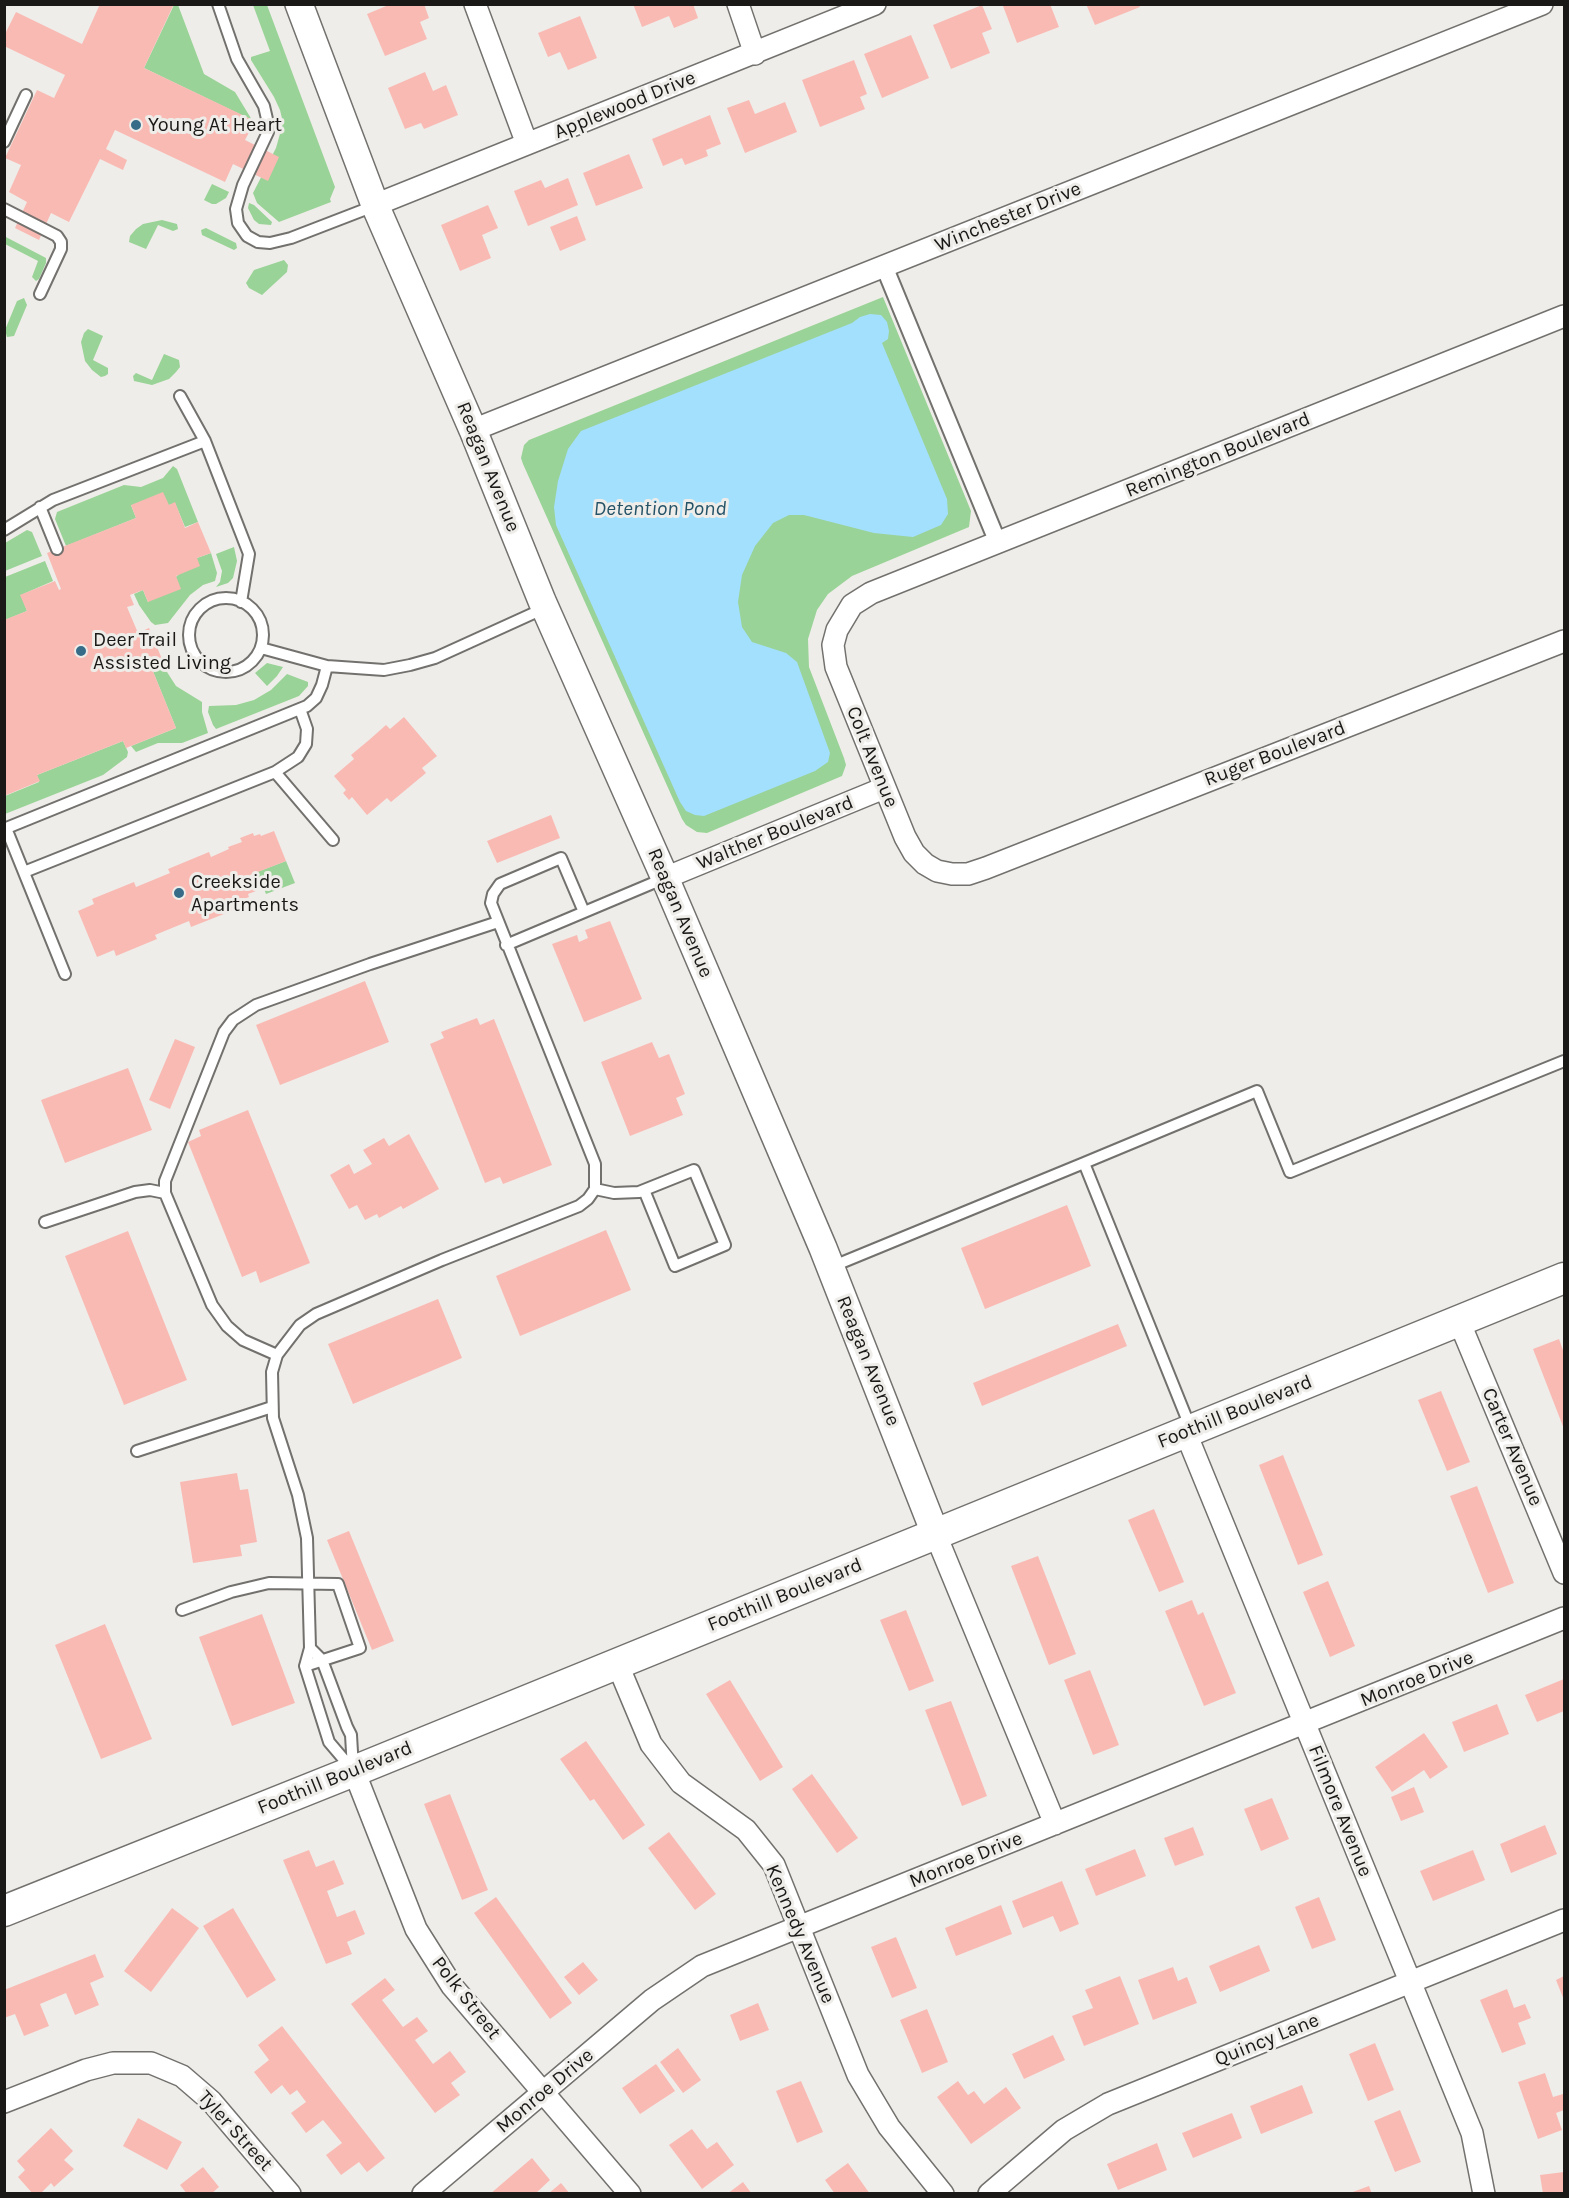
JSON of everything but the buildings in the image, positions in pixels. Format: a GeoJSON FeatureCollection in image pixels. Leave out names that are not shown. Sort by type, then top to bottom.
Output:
{"type":"FeatureCollection","features":[{"type":"Feature","properties":{"kind":"main road","name":"Foothill Boulevard"},"geometry":{"type":"LineString","coordinates":[[4,1911],[354,1771],[1564,1278]]}},
{"type":"Feature","properties":{"kind":"street","name":"Reagan Avenue"},"geometry":{"type":"LineString","coordinates":[[299,4],[375,206],[473,430],[545,608],[665,878],[830,1267],[935,1533],[1055,1824]]}},
{"type":"Feature","properties":{"kind":"street"},"geometry":{"type":"LineString","coordinates":[[475,4],[527,144]]}},
{"type":"Feature","properties":{"kind":"street"},"geometry":{"type":"LineString","coordinates":[[738,4],[755,54]]}},
{"type":"Feature","properties":{"kind":"street","name":"Applewood Drive"},"geometry":{"type":"LineString","coordinates":[[375,206],[875,4]]}},
{"type":"Feature","properties":{"kind":"street","name":"Winchester Drive"},"geometry":{"type":"LineString","coordinates":[[473,430],[1542,4]]}},
{"type":"Feature","properties":{"kind":"street"},"geometry":{"type":"LineString","coordinates":[[884,266],[998,543]]}},
{"type":"Feature","properties":{"kind":"street","name":"Remington Boulevard"},"geometry":{"type":"LineString","coordinates":[[871,593],[1564,316]]}},
{"type":"Feature","properties":{"kind":"street","name":"Colt Avenue"},"geometry":{"type":"LineString","coordinates":[[871,593],[852,605],[837,630],[833,645],[836,667],[884,788],[914,853],[925,864],[937,871],[952,874],[968,874],[986,868]]}},
{"type":"Feature","properties":{"kind":"street","name":"Ruger Boulevard"},"geometry":{"type":"LineString","coordinates":[[986,868],[1564,641]]}},
{"type":"Feature","properties":{"kind":"street","name":"Walther Boulevard"},"geometry":{"type":"LineString","coordinates":[[665,878],[884,788]]}},
{"type":"Feature","properties":{"kind":"street","name":"Carter Avenue"},"geometry":{"type":"LineString","coordinates":[[1459,1321],[1564,1574]]}},
{"type":"Feature","properties":{"kind":"street","name":"Filmore Avenue"},"geometry":{"type":"LineString","coordinates":[[1188,1430],[1305,1725],[1472,2133],[1484,2193]]}},
{"type":"Feature","properties":{"kind":"street","name":"Monroe Drive"},"geometry":{"type":"LineString","coordinates":[[423,2193],[652,2000],[702,1966],[1305,1725],[1564,1618]]}},
{"type":"Feature","properties":{"kind":"street","name":"Kennedy Avenue"},"geometry":{"type":"LineString","coordinates":[[617,1663],[651,1744],[681,1783],[746,1830],[774,1865],[858,2075],[889,2127],[943,2193]]}},
{"type":"Feature","properties":{"kind":"street","name":"Polk Street"},"geometry":{"type":"LineString","coordinates":[[354,1771],[416,1929],[452,1986],[630,2193]]}},
{"type":"Feature","properties":{"kind":"street","name":"Quincy Lane"},"geometry":{"type":"LineString","coordinates":[[989,2193],[1064,2130],[1108,2104],[1564,1920]]}},
{"type":"Feature","properties":{"kind":"street","name":"Tyler Street"},"geometry":{"type":"LineString","coordinates":[[4,2102],[86,2070],[113,2063],[152,2063],[182,2076],[211,2101],[291,2193]]}},
{"type":"Feature","properties":{"kind":"lane"},"geometry":{"type":"LineString","coordinates":[[218,4],[237,59],[264,106],[267,119],[268,132],[243,185],[236,209],[238,223],[247,236],[258,242],[270,243],[291,238],[375,206]]}},
{"type":"Feature","properties":{"kind":"lane"},"geometry":{"type":"LineString","coordinates":[[4,142],[26,94]]}},
{"type":"Feature","properties":{"kind":"lane"},"geometry":{"type":"LineString","coordinates":[[4,209],[57,236],[61,242],[61,249],[40,294]]}},
{"type":"Feature","properties":{"kind":"lane"},"geometry":{"type":"LineString","coordinates":[[180,396],[205,441],[249,554],[242,602]]}},
{"type":"Feature","properties":{"kind":"lane"},"geometry":{"type":"LineString","coordinates":[[4,530],[53,500],[205,441]]}},
{"type":"Feature","properties":{"kind":"lane"},"geometry":{"type":"LineString","coordinates":[[40,507],[57,549]]}},
{"type":"Feature","properties":{"kind":"lane"},"geometry":{"type":"LineString","coordinates":[[227,598],[242,602],[257,614],[263,636],[261,648],[254,659],[244,667],[232,671],[219,671],[208,667],[191,648],[189,635],[191,622],[205,604],[216,599],[227,598]]}},
{"type":"Feature","properties":{"kind":"lane"},"geometry":{"type":"LineString","coordinates":[[261,648],[327,666],[384,670],[446,654],[545,608]]}},
{"type":"Feature","properties":{"kind":"lane"},"geometry":{"type":"LineString","coordinates":[[65,974],[5,828],[300,709],[315,698],[322,686],[327,666]]}},
{"type":"Feature","properties":{"kind":"lane"},"geometry":{"type":"LineString","coordinates":[[24,872],[275,772],[298,757],[306,744],[307,729],[300,709]]}},
{"type":"Feature","properties":{"kind":"lane"},"geometry":{"type":"LineString","coordinates":[[275,772],[333,840]]}},
{"type":"Feature","properties":{"kind":"lane"},"geometry":{"type":"LineString","coordinates":[[354,1771],[329,1742],[305,1666],[310,1648],[307,1538],[298,1495],[273,1418],[272,1372],[277,1355],[300,1325],[316,1314],[442,1260],[579,1206],[595,1189],[595,1164],[491,903],[493,894],[500,884],[561,858],[584,912]]}},
{"type":"Feature","properties":{"kind":"lane"},"geometry":{"type":"LineString","coordinates":[[506,945],[665,878]]}},
{"type":"Feature","properties":{"kind":"lane"},"geometry":{"type":"LineString","coordinates":[[277,1355],[243,1340],[227,1326],[212,1305],[165,1192],[165,1181],[169,1170],[224,1032],[233,1020],[256,1005],[498,922]]}},
{"type":"Feature","properties":{"kind":"lane"},"geometry":{"type":"LineString","coordinates":[[830,1267],[1257,1091],[1290,1172],[1564,1061]]}},
{"type":"Feature","properties":{"kind":"lane"},"geometry":{"type":"LineString","coordinates":[[1084,1163],[1188,1430]]}},
{"type":"Feature","properties":{"kind":"lane"},"geometry":{"type":"LineString","coordinates":[[595,1189],[626,1194],[644,1190],[694,1170],[725,1245],[675,1266],[644,1190]]}},
{"type":"Feature","properties":{"kind":"lane"},"geometry":{"type":"LineString","coordinates":[[45,1222],[135,1192],[150,1190],[165,1192]]}},
{"type":"Feature","properties":{"kind":"lane"},"geometry":{"type":"LineString","coordinates":[[137,1451],[272,1407]]}},
{"type":"Feature","properties":{"kind":"lane"},"geometry":{"type":"LineString","coordinates":[[182,1610],[231,1592],[268,1583],[338,1584],[360,1648],[305,1666]]}},
{"type":"Feature","properties":{"kind":"lane"},"geometry":{"type":"LineString","coordinates":[[310,1648],[322,1660],[351,1735],[354,1771]]}},
{"type":"Feature","properties":{"kind":"green space"},"geometry":{"type":"Polygon","coordinates":[[[174,5],[178,5],[204,74],[235,92],[252,120],[144,68],[174,5]]]}},
{"type":"Feature","properties":{"kind":"green space"},"geometry":{"type":"Polygon","coordinates":[[[253,5],[267,5],[335,187],[331,202],[279,222],[257,203],[253,193],[276,148],[283,123],[274,97],[251,60],[251,57],[270,51],[253,5]]]}},
{"type":"Feature","properties":{"kind":"green space"},"geometry":{"type":"Polygon","coordinates":[[[212,184],[229,192],[226,198],[216,204],[204,200],[212,184]]]}},
{"type":"Feature","properties":{"kind":"green space"},"geometry":{"type":"Polygon","coordinates":[[[249,203],[272,222],[271,225],[259,224],[254,220],[248,208],[249,203]]]}},
{"type":"Feature","properties":{"kind":"green space"},"geometry":{"type":"Polygon","coordinates":[[[162,220],[177,224],[178,229],[173,231],[158,225],[146,249],[129,242],[130,236],[143,224],[162,220]]]}},
{"type":"Feature","properties":{"kind":"green space"},"geometry":{"type":"Polygon","coordinates":[[[206,228],[236,243],[237,248],[234,250],[202,235],[201,230],[206,228]]]}},
{"type":"Feature","properties":{"kind":"green space"},"geometry":{"type":"Polygon","coordinates":[[[4,236],[46,258],[39,279],[36,281],[32,277],[38,261],[5,244],[4,236]]]}},
{"type":"Feature","properties":{"kind":"green space"},"geometry":{"type":"Polygon","coordinates":[[[284,260],[288,265],[287,272],[262,295],[249,288],[246,283],[254,270],[284,260]]]}},
{"type":"Feature","properties":{"kind":"green space","name":"Detention Pond"},"geometry":{"type":"Polygon","coordinates":[[[883,297],[971,511],[969,527],[852,576],[828,594],[817,610],[808,639],[809,667],[844,758],[846,765],[842,776],[707,833],[697,832],[686,825],[682,819],[523,464],[521,458],[524,445],[529,440],[883,297]]]}},
{"type":"Feature","properties":{"kind":"green space"},"geometry":{"type":"Polygon","coordinates":[[[24,298],[27,305],[14,336],[7,337],[5,330],[17,301],[24,298]]]}},
{"type":"Feature","properties":{"kind":"green space"},"geometry":{"type":"Polygon","coordinates":[[[88,329],[103,336],[93,360],[108,368],[108,374],[105,376],[101,377],[85,361],[81,342],[88,329]]]}},
{"type":"Feature","properties":{"kind":"green space"},"geometry":{"type":"Polygon","coordinates":[[[164,354],[179,360],[180,367],[169,379],[152,385],[134,381],[133,376],[136,373],[152,380],[164,354]]]}},
{"type":"Feature","properties":{"kind":"green space"},"geometry":{"type":"Polygon","coordinates":[[[173,466],[177,469],[198,522],[185,527],[175,503],[131,505],[136,518],[66,546],[55,519],[57,512],[124,485],[141,487],[163,478],[173,466]]]}},
{"type":"Feature","properties":{"kind":"green space"},"geometry":{"type":"Polygon","coordinates":[[[27,530],[32,532],[42,556],[5,571],[5,543],[27,530]]]}},
{"type":"Feature","properties":{"kind":"green space"},"geometry":{"type":"Polygon","coordinates":[[[234,547],[237,561],[233,578],[228,583],[216,587],[220,582],[222,571],[216,554],[234,547]]]}},
{"type":"Feature","properties":{"kind":"green space"},"geometry":{"type":"Polygon","coordinates":[[[211,553],[217,573],[215,581],[203,585],[190,595],[168,623],[155,625],[151,622],[134,594],[143,590],[148,602],[197,558],[211,553]]]}},
{"type":"Feature","properties":{"kind":"green space"},"geometry":{"type":"Polygon","coordinates":[[[45,561],[53,581],[21,595],[27,611],[5,620],[5,577],[45,561]]]}},
{"type":"Feature","properties":{"kind":"green space"},"geometry":{"type":"Polygon","coordinates":[[[162,659],[176,686],[202,702],[202,712],[208,733],[182,743],[158,743],[136,752],[131,746],[176,728],[150,664],[162,659]]]}},
{"type":"Feature","properties":{"kind":"green space"},"geometry":{"type":"Polygon","coordinates":[[[267,663],[283,667],[267,686],[255,673],[267,663]]]}},
{"type":"Feature","properties":{"kind":"green space"},"geometry":{"type":"Polygon","coordinates":[[[287,674],[308,682],[308,686],[299,696],[216,729],[213,725],[208,712],[209,706],[236,705],[254,700],[271,690],[287,674]]]}},
{"type":"Feature","properties":{"kind":"green space"},"geometry":{"type":"Polygon","coordinates":[[[123,741],[128,752],[127,757],[103,775],[5,814],[5,796],[39,782],[37,775],[123,741]]]}},
{"type":"Feature","properties":{"kind":"green space"},"geometry":{"type":"Polygon","coordinates":[[[286,861],[295,883],[266,894],[257,872],[286,861]]]}},
{"type":"Feature","properties":{"kind":"water","name":"Detention Pond"},"geometry":{"type":"Polygon","coordinates":[[[870,314],[881,315],[887,322],[888,339],[882,343],[947,499],[948,514],[941,525],[913,537],[874,533],[804,515],[789,515],[773,523],[755,546],[742,575],[738,602],[742,627],[752,642],[786,653],[797,662],[830,753],[828,762],[815,771],[704,816],[695,815],[686,811],[680,802],[556,525],[554,507],[558,481],[568,449],[581,431],[870,314]]]}},
{"type":"Feature","properties":{"kind":"place","name":"Young At Heart"},"geometry":{"type":"Point","coordinates":[136,125]}},
{"type":"Feature","properties":{"kind":"place","name":"Deer Trail Assisted Living"},"geometry":{"type":"Point","coordinates":[81,651]}},
{"type":"Feature","properties":{"kind":"place","name":"Creekside Apartments"},"geometry":{"type":"Point","coordinates":[179,893]}}]}
